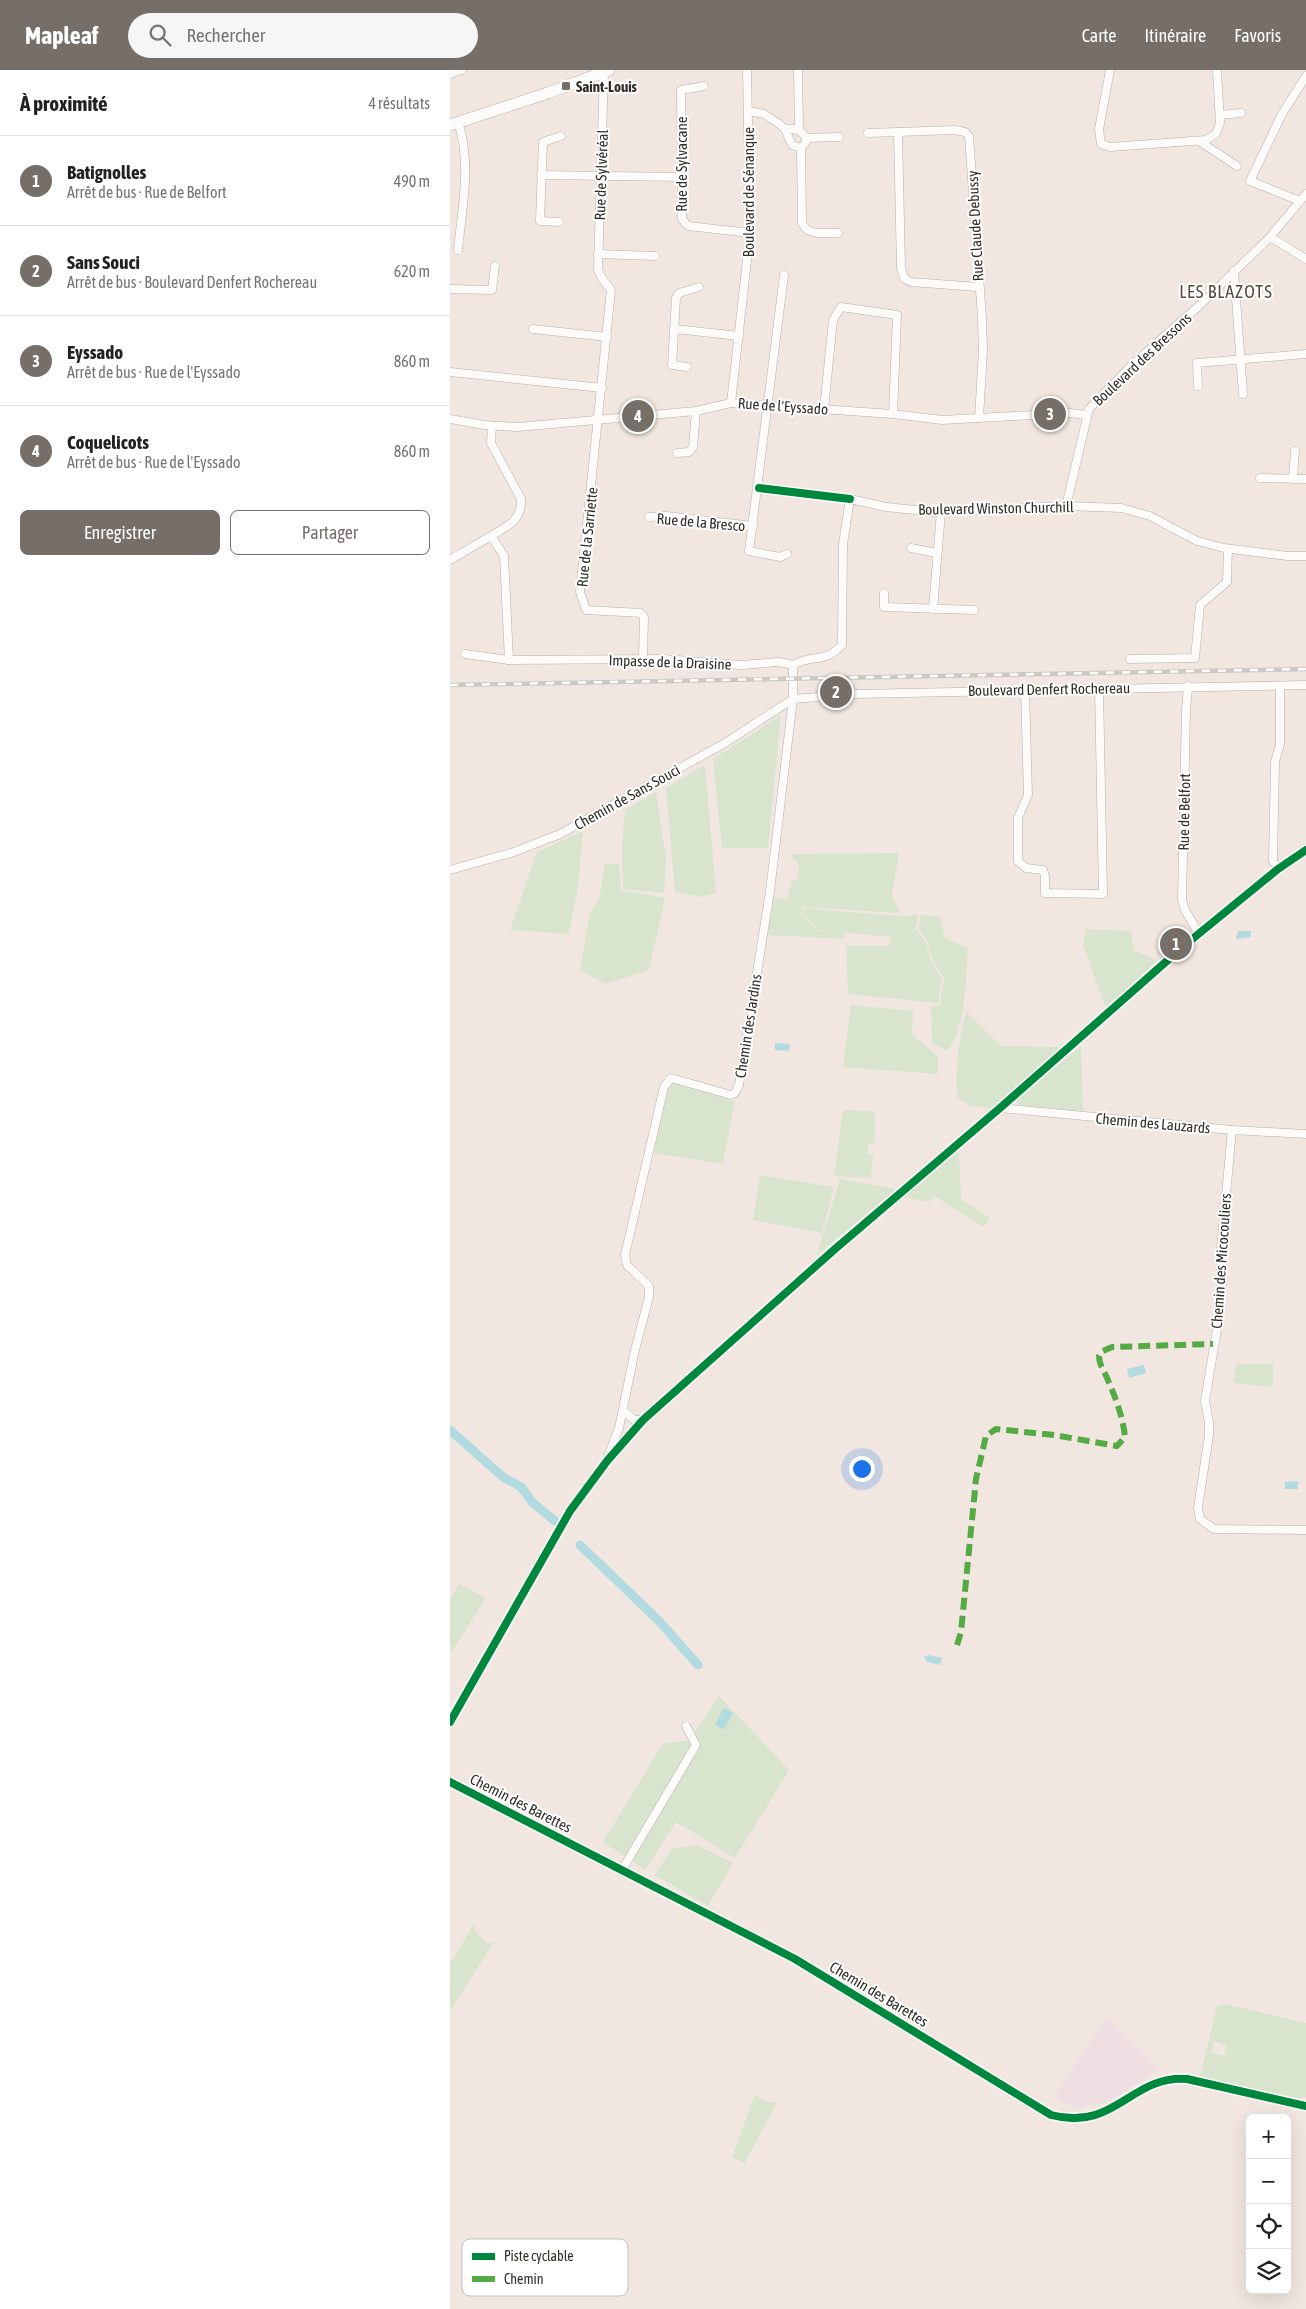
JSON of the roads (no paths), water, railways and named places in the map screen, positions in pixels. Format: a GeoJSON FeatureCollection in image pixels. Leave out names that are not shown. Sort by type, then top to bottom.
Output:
{"type":"FeatureCollection","features":[{"type":"Feature","properties":{"kind":"main road"},"geometry":{"type":"LineString","coordinates":[[454,124],[606,71]]}},
{"type":"Feature","properties":{"kind":"street"},"geometry":{"type":"LineString","coordinates":[[450,74],[462,70]]}},
{"type":"Feature","properties":{"kind":"street","name":"Boulevard de Sénanque"},"geometry":{"type":"LineString","coordinates":[[731,402],[750,233],[747,70]]}},
{"type":"Feature","properties":{"kind":"street"},"geometry":{"type":"LineString","coordinates":[[798,70],[799,130],[806,138]]}},
{"type":"Feature","properties":{"kind":"street"},"geometry":{"type":"LineString","coordinates":[[1110,70],[1099,130],[1101,144],[1110,147],[1199,141],[1206,140],[1216,134],[1220,123],[1217,70]]}},
{"type":"Feature","properties":{"kind":"street","name":"Rue de Sylvéréal"},"geometry":{"type":"LineString","coordinates":[[600,420],[611,290],[601,277],[598,269],[606,71]]}},
{"type":"Feature","properties":{"kind":"street"},"geometry":{"type":"LineString","coordinates":[[1300,201],[1250,181],[1282,114],[1306,76]]}},
{"type":"Feature","properties":{"kind":"street","name":"Rue de Sylvacane"},"geometry":{"type":"LineString","coordinates":[[704,86],[681,90],[680,212],[682,220],[688,226],[750,233]]}},
{"type":"Feature","properties":{"kind":"street"},"geometry":{"type":"LineString","coordinates":[[748,111],[764,114],[785,129],[799,130]]}},
{"type":"Feature","properties":{"kind":"street"},"geometry":{"type":"LineString","coordinates":[[1220,115],[1241,113]]}},
{"type":"Feature","properties":{"kind":"street"},"geometry":{"type":"LineString","coordinates":[[454,124],[465,148],[458,250]]}},
{"type":"Feature","properties":{"kind":"street"},"geometry":{"type":"LineString","coordinates":[[785,129],[790,142],[801,148]]}},
{"type":"Feature","properties":{"kind":"street","name":"Rue Claude Debussy"},"geometry":{"type":"LineString","coordinates":[[868,133],[955,130],[965,132],[969,136],[983,350],[979,418]]}},
{"type":"Feature","properties":{"kind":"street"},"geometry":{"type":"LineString","coordinates":[[898,132],[901,268],[904,278],[911,282],[978,287]]}},
{"type":"Feature","properties":{"kind":"street"},"geometry":{"type":"LineString","coordinates":[[559,222],[540,221],[541,176],[543,142],[561,136]]}},
{"type":"Feature","properties":{"kind":"street"},"geometry":{"type":"LineString","coordinates":[[806,138],[839,137]]}},
{"type":"Feature","properties":{"kind":"street"},"geometry":{"type":"LineString","coordinates":[[806,138],[801,148],[802,223],[807,230],[812,232],[838,233]]}},
{"type":"Feature","properties":{"kind":"street"},"geometry":{"type":"LineString","coordinates":[[1199,141],[1237,166]]}},
{"type":"Feature","properties":{"kind":"street"},"geometry":{"type":"LineString","coordinates":[[541,176],[681,177]]}},
{"type":"Feature","properties":{"kind":"street","name":"Boulevard des Bressons"},"geometry":{"type":"LineString","coordinates":[[1066,506],[1086,415],[1095,402],[1134,363],[1270,237],[1306,194]]}},
{"type":"Feature","properties":{"kind":"street"},"geometry":{"type":"LineString","coordinates":[[1270,237],[1306,259]]}},
{"type":"Feature","properties":{"kind":"street"},"geometry":{"type":"LineString","coordinates":[[598,254],[655,256]]}},
{"type":"Feature","properties":{"kind":"street"},"geometry":{"type":"LineString","coordinates":[[450,288],[492,290],[495,266]]}},
{"type":"Feature","properties":{"kind":"street"},"geometry":{"type":"LineString","coordinates":[[1234,271],[1242,394]]}},
{"type":"Feature","properties":{"kind":"street"},"geometry":{"type":"LineString","coordinates":[[784,275],[767,405],[759,488],[749,551],[780,557],[787,554]]}},
{"type":"Feature","properties":{"kind":"street"},"geometry":{"type":"LineString","coordinates":[[687,367],[672,365],[676,298],[680,293],[699,287]]}},
{"type":"Feature","properties":{"kind":"street"},"geometry":{"type":"LineString","coordinates":[[824,409],[834,320],[840,307],[897,314],[893,414]]}},
{"type":"Feature","properties":{"kind":"street"},"geometry":{"type":"LineString","coordinates":[[532,329],[607,337]]}},
{"type":"Feature","properties":{"kind":"street"},"geometry":{"type":"LineString","coordinates":[[675,329],[739,336]]}},
{"type":"Feature","properties":{"kind":"street"},"geometry":{"type":"LineString","coordinates":[[1198,386],[1197,363],[1306,354]]}},
{"type":"Feature","properties":{"kind":"street"},"geometry":{"type":"LineString","coordinates":[[450,372],[602,388]]}},
{"type":"Feature","properties":{"kind":"street","name":"Rue de l'Eyssado"},"geometry":{"type":"LineString","coordinates":[[450,419],[518,428],[696,411],[731,402],[893,414],[942,420],[1070,413],[1086,415]]}},
{"type":"Feature","properties":{"kind":"street"},"geometry":{"type":"LineString","coordinates":[[677,453],[689,452],[693,448],[696,411]]}},
{"type":"Feature","properties":{"kind":"street","name":"Rue de la Sarriette"},"geometry":{"type":"LineString","coordinates":[[600,420],[580,592],[586,610],[641,613],[644,617],[643,659]]}},
{"type":"Feature","properties":{"kind":"street"},"geometry":{"type":"LineString","coordinates":[[450,560],[518,519],[522,510],[521,499],[491,443],[492,426]]}},
{"type":"Feature","properties":{"kind":"street"},"geometry":{"type":"LineString","coordinates":[[1293,479],[1295,451]]}},
{"type":"Feature","properties":{"kind":"street"},"geometry":{"type":"LineString","coordinates":[[1260,478],[1306,479]]}},
{"type":"Feature","properties":{"kind":"street","name":"Boulevard Winston Churchill"},"geometry":{"type":"LineString","coordinates":[[759,488],[850,499],[886,507],[941,512],[1066,506],[1121,508],[1150,516],[1197,541],[1228,549],[1287,556],[1306,556]]}},
{"type":"Feature","properties":{"kind":"street"},"geometry":{"type":"LineString","coordinates":[[793,699],[793,665],[801,660],[833,655],[842,644],[844,544],[850,499]]}},
{"type":"Feature","properties":{"kind":"street"},"geometry":{"type":"LineString","coordinates":[[933,609],[937,571],[936,553],[941,512]]}},
{"type":"Feature","properties":{"kind":"street","name":"Rue de la Bresco"},"geometry":{"type":"LineString","coordinates":[[648,517],[666,516],[753,526]]}},
{"type":"Feature","properties":{"kind":"street"},"geometry":{"type":"LineString","coordinates":[[491,536],[504,556],[509,660]]}},
{"type":"Feature","properties":{"kind":"street"},"geometry":{"type":"LineString","coordinates":[[911,548],[936,553]]}},
{"type":"Feature","properties":{"kind":"street"},"geometry":{"type":"LineString","coordinates":[[1130,659],[1195,658],[1200,605],[1226,582],[1228,549]]}},
{"type":"Feature","properties":{"kind":"street"},"geometry":{"type":"LineString","coordinates":[[884,593],[884,607],[974,610]]}},
{"type":"Feature","properties":{"kind":"street","name":"Impasse de la Draisine"},"geometry":{"type":"LineString","coordinates":[[465,654],[509,660],[643,659],[741,665],[780,662],[793,665]]}},
{"type":"Feature","properties":{"kind":"street","name":"Boulevard Denfert Rochereau"},"geometry":{"type":"LineString","coordinates":[[793,699],[856,694],[1306,685]]}},
{"type":"Feature","properties":{"kind":"street","name":"Rue de Belfort"},"geometry":{"type":"LineString","coordinates":[[1188,686],[1182,900],[1185,910],[1199,934]]}},
{"type":"Feature","properties":{"kind":"street"},"geometry":{"type":"LineString","coordinates":[[1278,869],[1274,861],[1275,762],[1280,744],[1280,686]]}},
{"type":"Feature","properties":{"kind":"street"},"geometry":{"type":"LineString","coordinates":[[1025,690],[1028,795],[1018,818],[1018,861],[1026,868],[1043,870],[1045,893],[1104,894],[1100,688]]}},
{"type":"Feature","properties":{"kind":"street","name":"Chemin de Sans Souci"},"geometry":{"type":"LineString","coordinates":[[450,870],[514,852],[560,834],[725,744],[793,699]]}},
{"type":"Feature","properties":{"kind":"street","name":"Chemin des Jardins"},"geometry":{"type":"LineString","coordinates":[[607,1461],[619,1428],[650,1290],[649,1286],[627,1265],[626,1255],[664,1087],[671,1078],[731,1095],[735,1093],[739,1085],[770,890],[793,699]]}},
{"type":"Feature","properties":{"kind":"street"},"geometry":{"type":"LineString","coordinates":[[450,1722],[570,1511],[607,1461],[643,1420],[835,1249],[1199,934],[1278,869],[1306,850]]}},
{"type":"Feature","properties":{"kind":"street","name":"Chemin des Lauzards"},"geometry":{"type":"LineString","coordinates":[[1000,1108],[1232,1130],[1306,1134]]}},
{"type":"Feature","properties":{"kind":"street","name":"Chemin des Micocouliers"},"geometry":{"type":"LineString","coordinates":[[1232,1130],[1220,1259],[1222,1286],[1220,1311],[1204,1401],[1209,1422],[1209,1435],[1198,1508],[1200,1519],[1214,1529],[1306,1530]]}},
{"type":"Feature","properties":{"kind":"street"},"geometry":{"type":"LineString","coordinates":[[622,1410],[634,1420],[643,1420]]}},
{"type":"Feature","properties":{"kind":"street"},"geometry":{"type":"LineString","coordinates":[[622,1870],[696,1745],[686,1726]]}},
{"type":"Feature","properties":{"kind":"street","name":"Chemin des Barettes"},"geometry":{"type":"LineString","coordinates":[[450,1782],[795,1959],[1051,2115],[1064,2118],[1090,2117],[1115,2107],[1148,2086],[1172,2078],[1306,2106]]}},
{"type":"Feature","properties":{"kind":"water"},"geometry":{"type":"Polygon","coordinates":[[[1238,931],[1251,931],[1251,937],[1236,939],[1238,931]]]}},
{"type":"Feature","properties":{"kind":"water"},"geometry":{"type":"Polygon","coordinates":[[[775,1043],[790,1044],[789,1051],[775,1050],[775,1043]]]}},
{"type":"Feature","properties":{"kind":"water"},"geometry":{"type":"Polygon","coordinates":[[[1144,1365],[1146,1373],[1129,1378],[1127,1369],[1144,1365]]]}},
{"type":"Feature","properties":{"kind":"water"},"geometry":{"type":"Polygon","coordinates":[[[1298,1481],[1298,1489],[1285,1489],[1285,1482],[1298,1481]]]}},
{"type":"Feature","properties":{"kind":"water"},"geometry":{"type":"Polygon","coordinates":[[[928,1655],[942,1658],[940,1665],[927,1662],[924,1657],[928,1655]]]}},
{"type":"Feature","properties":{"kind":"water"},"geometry":{"type":"Polygon","coordinates":[[[724,1708],[733,1713],[723,1730],[715,1724],[724,1708]]]}},
{"type":"Feature","properties":{"kind":"waterway"},"geometry":{"type":"LineString","coordinates":[[450,1430],[503,1477],[521,1487],[533,1503],[555,1521]]}},
{"type":"Feature","properties":{"kind":"waterway"},"geometry":{"type":"LineString","coordinates":[[580,1545],[659,1621],[698,1665]]}},
{"type":"Feature","properties":{"kind":"railway"},"geometry":{"type":"LineString","coordinates":[[450,685],[1306,669]]}},
{"type":"Feature","properties":{"kind":"place","name":"Saint-Louis"},"geometry":{"type":"Point","coordinates":[566,86]}},
{"type":"Feature","properties":{"kind":"place","name":"Eyssado"},"geometry":{"type":"Point","coordinates":[1050,414]}},
{"type":"Feature","properties":{"kind":"place","name":"Coquelicots"},"geometry":{"type":"Point","coordinates":[638,416]}},
{"type":"Feature","properties":{"kind":"place","name":"Sans Souci"},"geometry":{"type":"Point","coordinates":[836,692]}},
{"type":"Feature","properties":{"kind":"place","name":"Batignolles"},"geometry":{"type":"Point","coordinates":[1176,944]}},
{"type":"Feature","properties":{"kind":"district","name":"LES BLAZOTS"},"geometry":{"type":"Point","coordinates":[1226,291]}}]}
